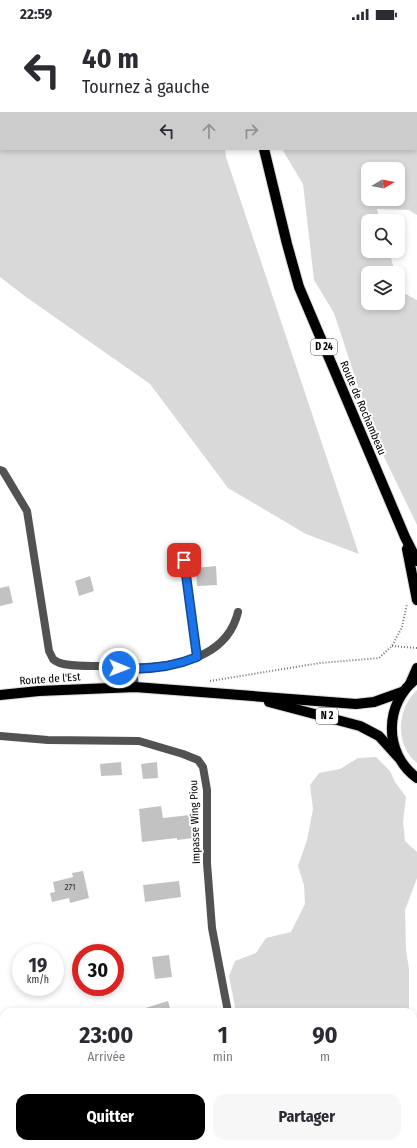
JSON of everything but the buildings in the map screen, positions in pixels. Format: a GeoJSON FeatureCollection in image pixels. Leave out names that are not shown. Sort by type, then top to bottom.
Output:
{"type":"FeatureCollection","features":[{"type":"Feature","properties":{"kind":"main road","name":"Route de Rochambeau"},"geometry":{"type":"LineString","coordinates":[[264,150],[299,287],[404,537],[417,561]]}},
{"type":"Feature","properties":{"kind":"main road","name":"Route de Rochambeau"},"geometry":{"type":"LineString","coordinates":[[404,537],[412,602]]}},
{"type":"Feature","properties":{"kind":"main road"},"geometry":{"type":"LineString","coordinates":[[413,681],[417,668]]}},
{"type":"Feature","properties":{"kind":"main road","name":"N 2"},"geometry":{"type":"LineString","coordinates":[[413,681],[402,692],[394,708],[391,724],[392,741],[398,757],[409,772],[417,778]]}},
{"type":"Feature","properties":{"kind":"main road","name":"Route de l'Est"},"geometry":{"type":"LineString","coordinates":[[0,695],[39,691],[135,687],[356,704],[374,702],[402,692]]}},
{"type":"Feature","properties":{"kind":"main road","name":"Route de l'Est"},"geometry":{"type":"LineString","coordinates":[[246,696],[360,726],[379,736],[398,757]]}},
{"type":"Feature","properties":{"kind":"street"},"geometry":{"type":"LineString","coordinates":[[0,470],[27,510],[49,650],[54,659],[64,664],[133,669],[183,663],[212,649],[229,635],[236,624],[238,612]]}},
{"type":"Feature","properties":{"kind":"street"},"geometry":{"type":"LineString","coordinates":[[184,560],[197,657]]}},
{"type":"Feature","properties":{"kind":"street"},"geometry":{"type":"LineString","coordinates":[[133,669],[135,687]]}},
{"type":"Feature","properties":{"kind":"street","name":"Impasse Wing Piou"},"geometry":{"type":"LineString","coordinates":[[0,736],[48,740],[139,741],[198,760],[203,767],[207,790],[207,863],[212,921],[227,1008]]}},
{"type":"Feature","properties":{"kind":"path"},"geometry":{"type":"LineString","coordinates":[[202,692],[202,682],[320,663],[379,658],[392,646],[402,628],[412,602]]}},
{"type":"Feature","properties":{"kind":"path"},"geometry":{"type":"LineString","coordinates":[[392,646],[417,648]]}},
{"type":"Feature","properties":{"kind":"shaded area"},"geometry":{"type":"Polygon","coordinates":[[[0,150],[225,150],[226,157],[359,554],[306,534],[228,488],[150,384],[0,277],[0,150]]]}},
{"type":"Feature","properties":{"kind":"shaded area"},"geometry":{"type":"Polygon","coordinates":[[[283,150],[417,150],[417,215],[409,210],[377,209],[378,214],[361,214],[361,258],[391,258],[393,266],[361,266],[361,310],[405,310],[405,294],[417,300],[417,525],[375,438],[334,313],[314,280],[303,184],[283,150]]]}},
{"type":"Feature","properties":{"kind":"shaded area"},"geometry":{"type":"Polygon","coordinates":[[[417,690],[417,763],[404,746],[401,726],[405,707],[417,690]]]}},
{"type":"Feature","properties":{"kind":"shaded area"},"geometry":{"type":"Polygon","coordinates":[[[376,757],[390,771],[395,782],[406,797],[403,822],[405,841],[417,852],[417,878],[405,910],[406,950],[409,969],[409,1008],[235,1008],[229,976],[235,961],[256,953],[266,938],[291,932],[305,904],[304,885],[298,866],[307,840],[313,809],[310,785],[319,773],[340,769],[358,758],[376,757]]]}},
{"type":"Feature","properties":{"kind":"route"},"geometry":{"type":"LineString","coordinates":[[119,668],[133,669],[156,667],[183,663],[197,657],[184,560]]}}]}
